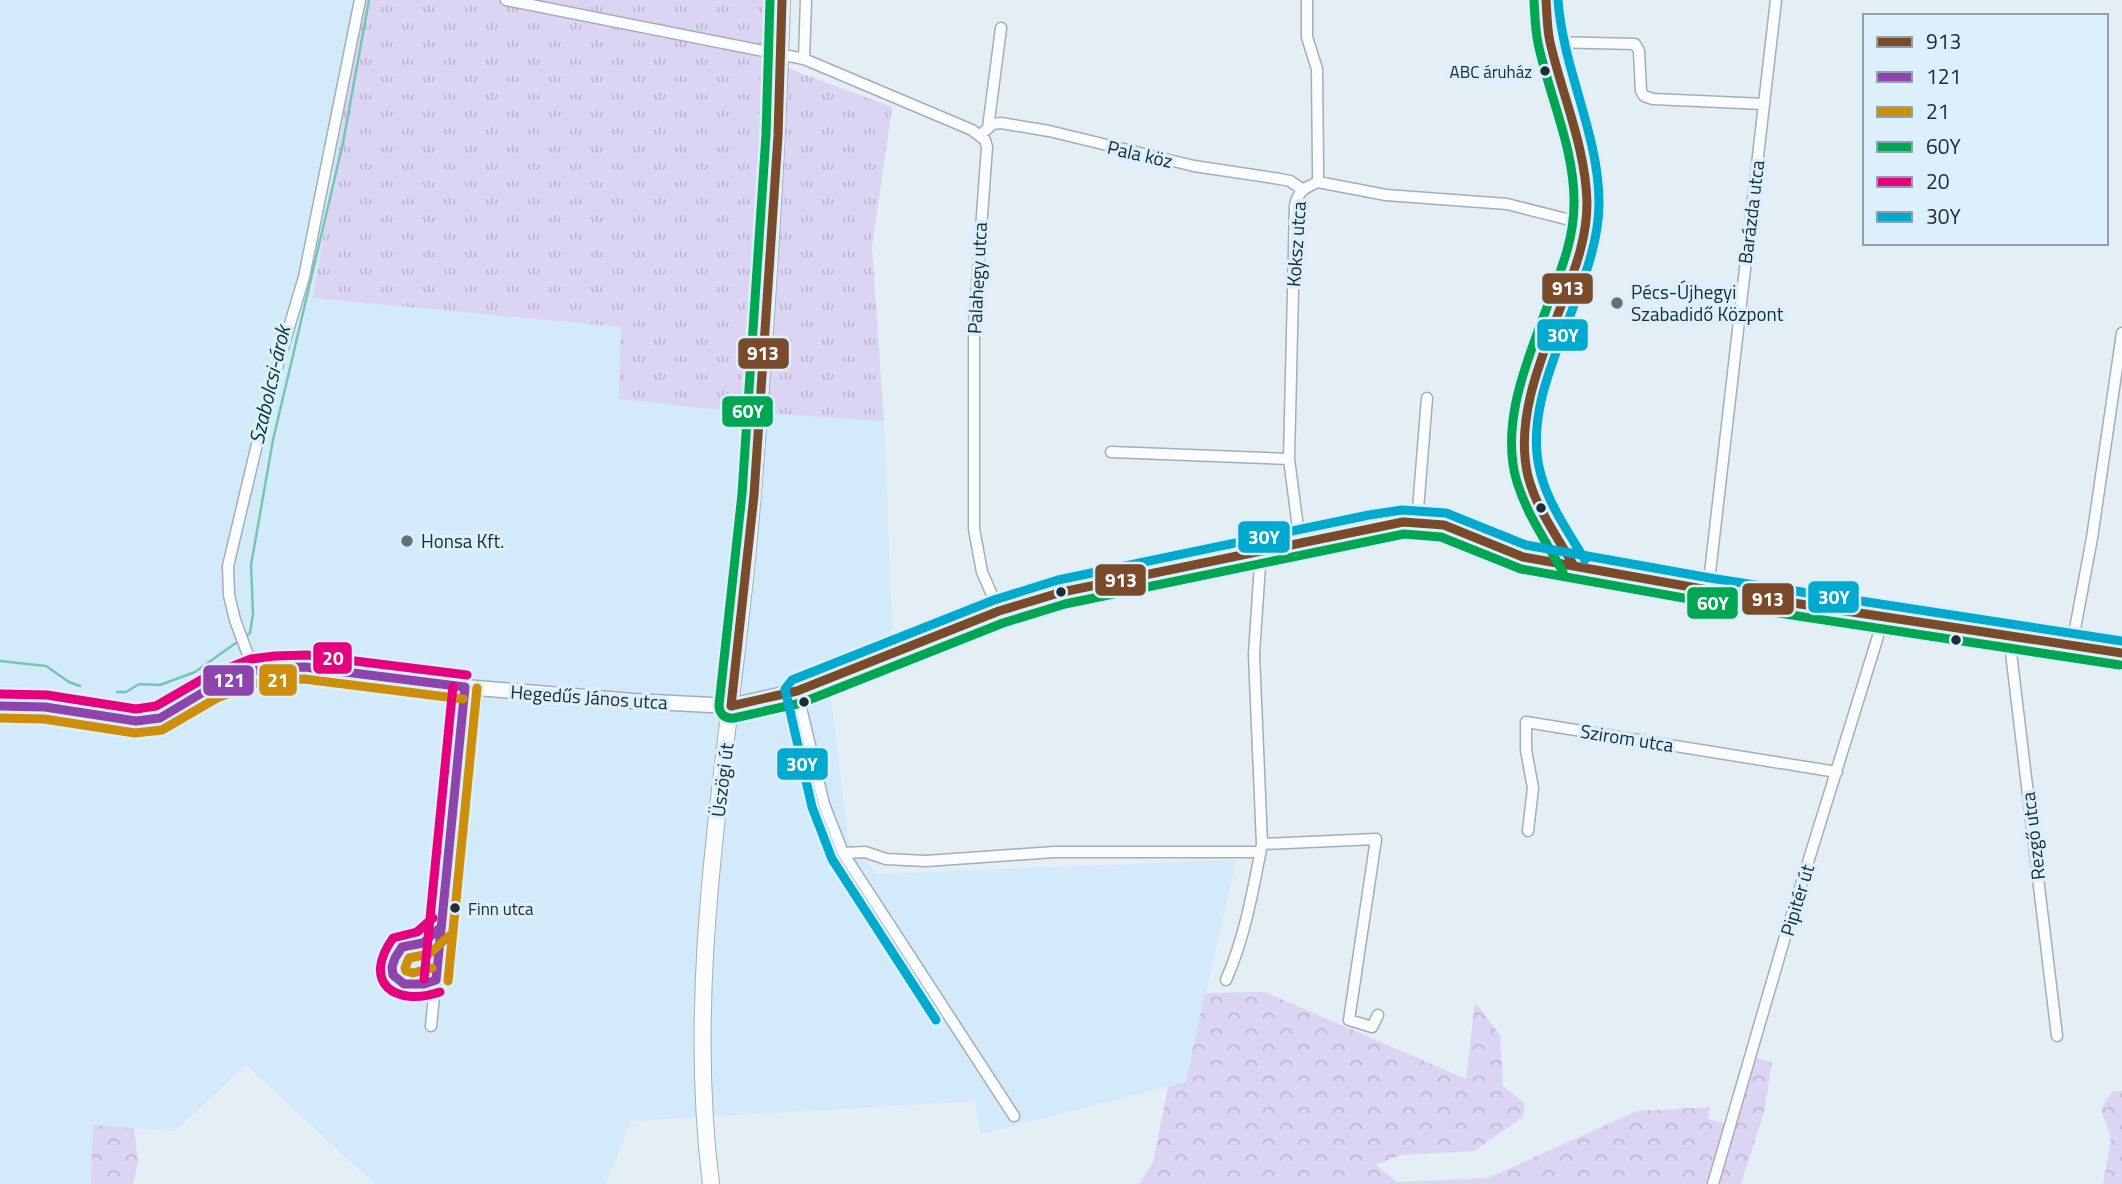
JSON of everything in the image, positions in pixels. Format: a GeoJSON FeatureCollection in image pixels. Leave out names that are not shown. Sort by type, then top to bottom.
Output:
{"type":"FeatureCollection","features":[{"type":"Feature","properties":{"kind":"main road","name":"Üszögi út"},"geometry":{"type":"LineString","coordinates":[[711,1184],[705,1130],[701,1045],[705,941],[754,495],[778,136],[782,0]]}},
{"type":"Feature","properties":{"kind":"street"},"geometry":{"type":"LineString","coordinates":[[254,671],[243,645],[229,595],[228,566],[268,398],[304,277],[360,0]]}},
{"type":"Feature","properties":{"kind":"street"},"geometry":{"type":"LineString","coordinates":[[506,0],[804,59],[984,131]]}},
{"type":"Feature","properties":{"kind":"street"},"geometry":{"type":"LineString","coordinates":[[804,59],[806,0]]}},
{"type":"Feature","properties":{"kind":"street","name":"Koksz utca"},"geometry":{"type":"LineString","coordinates":[[1300,543],[1289,459],[1295,206],[1302,190],[1318,182],[1317,69],[1307,37],[1307,0]]}},
{"type":"Feature","properties":{"kind":"street"},"geometry":{"type":"LineString","coordinates":[[1546,0],[1550,42],[1585,184],[1586,224],[1567,289],[1539,365],[1531,395],[1525,443],[1529,478],[1555,534],[1574,566]]}},
{"type":"Feature","properties":{"kind":"street","name":"Barázda utca"},"geometry":{"type":"LineString","coordinates":[[1708,590],[1776,0]]}},
{"type":"Feature","properties":{"kind":"street","name":"Palahegy utca"},"geometry":{"type":"LineString","coordinates":[[999,611],[982,572],[974,529],[974,325],[987,147],[984,131],[1001,28]]}},
{"type":"Feature","properties":{"kind":"street"},"geometry":{"type":"LineString","coordinates":[[1550,42],[1634,44],[1639,51],[1639,81],[1644,96],[1653,99],[1764,104]]}},
{"type":"Feature","properties":{"kind":"street","name":"Pala köz"},"geometry":{"type":"LineString","coordinates":[[984,131],[993,124],[1001,123],[1049,131],[1194,166],[1290,181],[1302,190]]}},
{"type":"Feature","properties":{"kind":"street"},"geometry":{"type":"LineString","coordinates":[[1318,182],[1386,195],[1507,204],[1586,224]]}},
{"type":"Feature","properties":{"kind":"street"},"geometry":{"type":"LineString","coordinates":[[2072,645],[2092,538],[2122,333]]}},
{"type":"Feature","properties":{"kind":"street"},"geometry":{"type":"LineString","coordinates":[[1417,522],[1427,398]]}},
{"type":"Feature","properties":{"kind":"street"},"geometry":{"type":"LineString","coordinates":[[1111,452],[1289,459]]}},
{"type":"Feature","properties":{"kind":"street","name":"Hegedűs János utca"},"geometry":{"type":"LineString","coordinates":[[0,706],[45,707],[129,721],[144,721],[160,718],[212,687],[254,671],[305,667],[465,687],[731,706],[797,691],[999,611],[1062,592],[1403,522],[1444,525],[1523,557],[1708,590],[2122,653]]}},
{"type":"Feature","properties":{"kind":"street"},"geometry":{"type":"LineString","coordinates":[[1226,980],[1239,946],[1261,848],[1254,654],[1261,550]]}},
{"type":"Feature","properties":{"kind":"street","name":"Pipitér út"},"geometry":{"type":"LineString","coordinates":[[1713,1184],[1783,942],[1884,617]]}},
{"type":"Feature","properties":{"kind":"street","name":"Rezgő utca"},"geometry":{"type":"LineString","coordinates":[[2009,636],[2057,1036]]}},
{"type":"Feature","properties":{"kind":"street"},"geometry":{"type":"LineString","coordinates":[[431,1026],[465,687]]}},
{"type":"Feature","properties":{"kind":"street"},"geometry":{"type":"LineString","coordinates":[[797,691],[824,804],[843,853],[1014,1116]]}},
{"type":"Feature","properties":{"kind":"street","name":"Szirom utca"},"geometry":{"type":"LineString","coordinates":[[1528,831],[1533,788],[1526,750],[1526,722],[1837,772]]}},
{"type":"Feature","properties":{"kind":"street"},"geometry":{"type":"LineString","coordinates":[[843,853],[865,852],[886,859],[926,861],[1054,852],[1261,848],[1377,839],[1349,1020],[1372,1027],[1378,1015]]}},
{"type":"Feature","properties":{"kind":"street"},"geometry":{"type":"LineString","coordinates":[[436,980],[416,987],[406,986],[397,980],[393,973],[393,957],[402,947],[423,943],[440,927]]}},
{"type":"Feature","properties":{"kind":"shaded area"},"geometry":{"type":"Polygon","coordinates":[[[0,0],[363,0],[314,298],[621,327],[620,399],[731,411],[884,421],[892,629],[830,690],[848,840],[877,874],[1236,860],[1186,1082],[981,1134],[975,1101],[631,1121],[606,1184],[375,1184],[246,1065],[175,1131],[93,1125],[91,1184],[0,1184],[0,0]]]}},
{"type":"Feature","properties":{"kind":"green space"},"geometry":{"type":"Polygon","coordinates":[[[363,0],[789,0],[787,68],[892,107],[872,247],[884,421],[731,411],[619,399],[621,327],[313,298],[363,0]]]}},
{"type":"Feature","properties":{"kind":"green space"},"geometry":{"type":"Polygon","coordinates":[[[1265,992],[1466,1079],[1475,1002],[1500,1035],[1503,1086],[1525,1104],[1523,1117],[1474,1151],[1401,1155],[1376,1165],[1397,1182],[1488,1178],[1637,1111],[1710,1107],[1708,1119],[1727,1124],[1745,1055],[1772,1062],[1764,1112],[1741,1184],[1139,1184],[1153,1162],[1168,1087],[1186,1082],[1205,993],[1265,992]]]}},
{"type":"Feature","properties":{"kind":"green space"},"geometry":{"type":"Polygon","coordinates":[[[2112,1091],[2122,1091],[2122,1184],[2103,1184],[2111,1138],[2101,1109],[2112,1091]]]}},
{"type":"Feature","properties":{"kind":"green space"},"geometry":{"type":"Polygon","coordinates":[[[93,1125],[134,1128],[138,1162],[133,1184],[91,1184],[93,1125]]]}},
{"type":"Feature","properties":{"kind":"waterway","name":"Szabolcsi-árok"},"geometry":{"type":"LineString","coordinates":[[246,636],[250,633],[253,614],[251,565],[273,440],[343,143],[369,0]]}},
{"type":"Feature","properties":{"kind":"waterway","name":"Szabolcsi-árok"},"geometry":{"type":"LineString","coordinates":[[117,692],[126,692],[139,684],[160,685],[195,672],[240,640]]}},
{"type":"Feature","properties":{"kind":"waterway","name":"Szabolcsi-árok"},"geometry":{"type":"LineString","coordinates":[[0,661],[46,666],[69,682],[80,686]]}},
{"type":"Feature","properties":{"kind":"transit line","name":"60Y"},"geometry":{"type":"LineString","coordinates":[[770,0],[766,135],[742,494],[719,705],[725,717],[734,718],[801,703],[1003,623],[1065,604],[1404,534],[1441,537],[1521,569],[1706,602],[2120,665]]}},
{"type":"Feature","properties":{"kind":"transit line","name":"913"},"geometry":{"type":"LineString","coordinates":[[731,706],[754,495],[778,136],[782,0]]}},
{"type":"Feature","properties":{"kind":"transit line","name":"913"},"geometry":{"type":"LineString","coordinates":[[1546,0],[1550,42],[1573,122],[1586,182],[1587,203],[1583,241],[1576,265],[1533,387],[1525,432],[1525,454],[1528,476],[1536,500],[1574,566]]}},
{"type":"Feature","properties":{"kind":"transit line","name":"30Y"},"geometry":{"type":"LineString","coordinates":[[1558,0],[1561,26],[1593,152],[1599,203],[1595,237],[1586,271],[1548,374],[1536,442],[1541,475],[1549,497],[1585,560]]}},
{"type":"Feature","properties":{"kind":"transit line","name":"60Y"},"geometry":{"type":"LineString","coordinates":[[1534,1],[1538,43],[1566,143],[1574,204],[1572,230],[1566,254],[1519,390],[1514,413],[1512,460],[1526,506],[1563,572]]}},
{"type":"Feature","properties":{"kind":"transit line","name":"30Y"},"geometry":{"type":"LineString","coordinates":[[936,1020],[832,859],[812,807],[785,689],[792,680],[994,600],[1058,580],[1402,510],[1446,513],[1526,545],[1710,578],[2122,641]]}},
{"type":"Feature","properties":{"kind":"transit line","name":"913"},"geometry":{"type":"LineString","coordinates":[[731,706],[797,691],[999,611],[1062,592],[1403,522],[1444,525],[1523,557],[1708,590],[2122,653]]}},
{"type":"Feature","properties":{"kind":"transit line","name":"20"},"geometry":{"type":"LineString","coordinates":[[0,694],[47,695],[136,709],[156,706],[208,676],[251,659],[275,656],[307,655],[467,675]]}},
{"type":"Feature","properties":{"kind":"transit line","name":"121"},"geometry":{"type":"LineString","coordinates":[[0,706],[45,707],[136,721],[160,718],[212,687],[254,671],[275,668],[305,667],[465,687]]}},
{"type":"Feature","properties":{"kind":"transit line","name":"21"},"geometry":{"type":"LineString","coordinates":[[0,718],[44,719],[135,733],[162,730],[217,698],[257,683],[276,680],[304,679],[463,699]]}},
{"type":"Feature","properties":{"kind":"transit line","name":"20"},"geometry":{"type":"LineString","coordinates":[[424,979],[453,686]]}},
{"type":"Feature","properties":{"kind":"transit line","name":"121"},"geometry":{"type":"LineString","coordinates":[[436,980],[465,687]]}},
{"type":"Feature","properties":{"kind":"transit line","name":"21"},"geometry":{"type":"LineString","coordinates":[[448,981],[477,688]]}},
{"type":"Feature","properties":{"kind":"transit line","name":"20"},"geometry":{"type":"LineString","coordinates":[[433,918],[417,932],[393,938],[384,954],[382,979],[397,993],[409,996],[440,992]]}},
{"type":"Feature","properties":{"kind":"transit line","name":"121"},"geometry":{"type":"LineString","coordinates":[[436,980],[424,984],[404,984],[393,975],[392,967],[402,947],[423,943],[441,927]]}},
{"type":"Feature","properties":{"kind":"transit line","name":"21"},"geometry":{"type":"LineString","coordinates":[[432,968],[413,973],[405,968],[409,958],[429,954],[449,936]]}},
{"type":"Feature","properties":{"kind":"place","name":"ABC áruház"},"geometry":{"type":"Point","coordinates":[1545,71]}},
{"type":"Feature","properties":{"kind":"place","name":"Pécs-Újhegyi Szabadidő Központ"},"geometry":{"type":"Point","coordinates":[1617,303]}},
{"type":"Feature","properties":{"kind":"place","name":"Honsa Kft."},"geometry":{"type":"Point","coordinates":[407,541]}},
{"type":"Feature","properties":{"kind":"place","name":"Finn utca"},"geometry":{"type":"Point","coordinates":[455,908]}}]}
